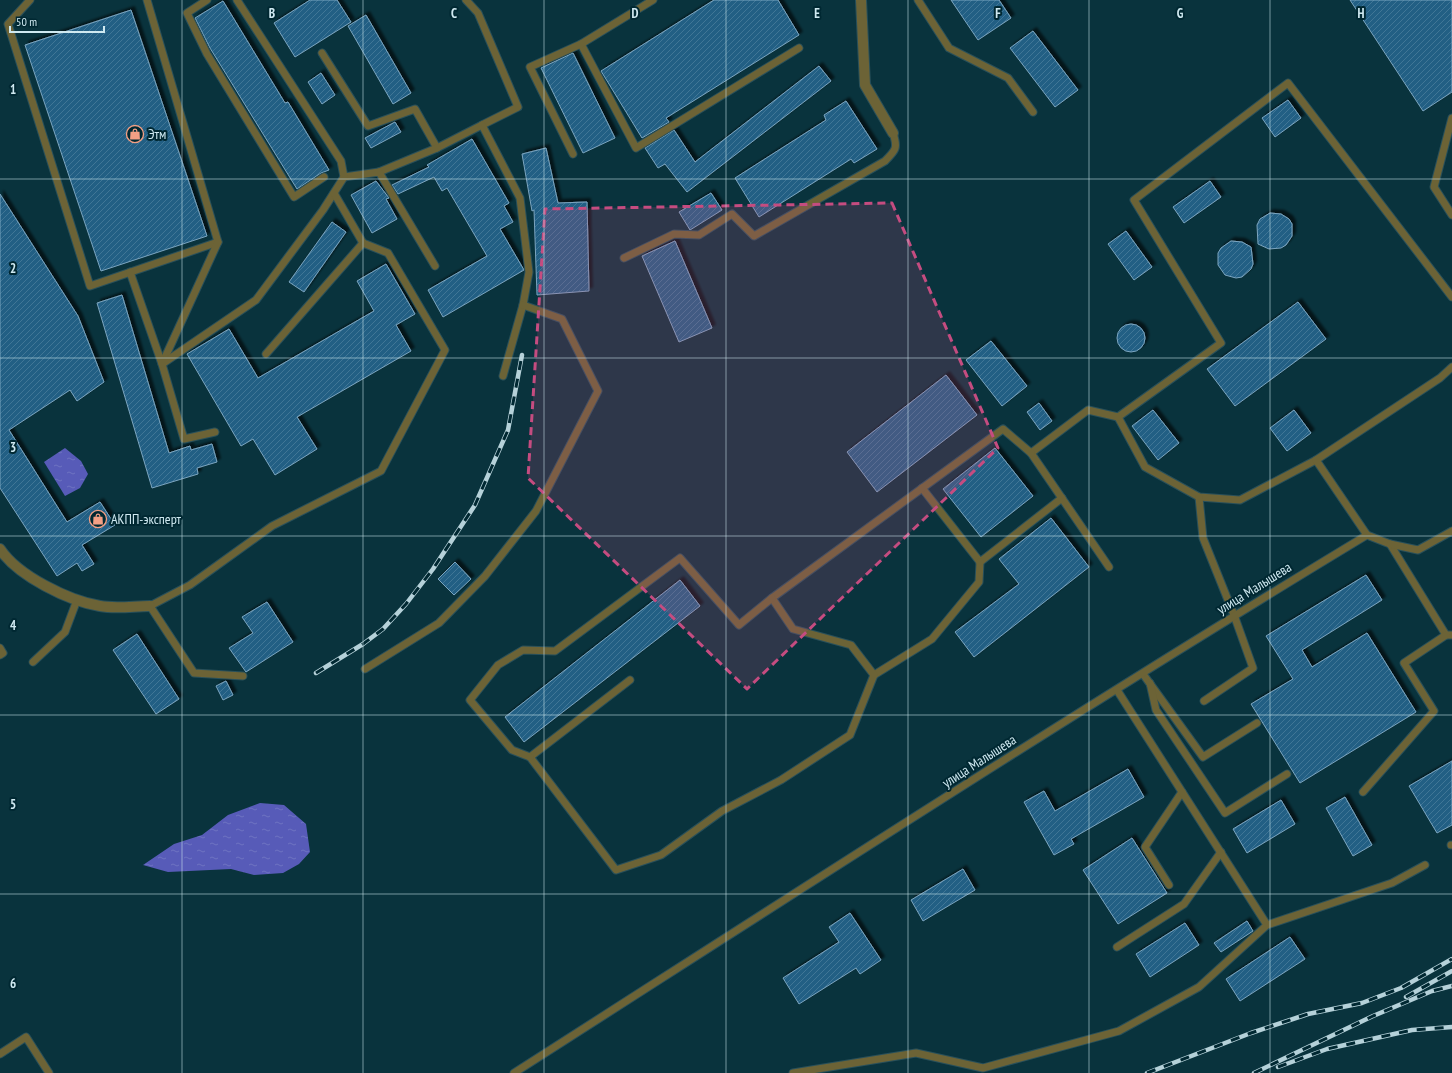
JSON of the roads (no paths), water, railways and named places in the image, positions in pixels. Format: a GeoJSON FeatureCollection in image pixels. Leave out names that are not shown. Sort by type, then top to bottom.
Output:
{"type":"FeatureCollection","features":[{"type":"Feature","properties":{"kind":"street"},"geometry":{"type":"LineString","coordinates":[[861,0],[865,85],[893,133]]}},
{"type":"Feature","properties":{"kind":"street"},"geometry":{"type":"LineString","coordinates":[[0,549],[33,580],[76,600],[101,606],[150,606]]}},
{"type":"Feature","properties":{"kind":"lane"},"geometry":{"type":"LineString","coordinates":[[30,0],[8,24],[90,286],[218,242]]}},
{"type":"Feature","properties":{"kind":"lane"},"geometry":{"type":"LineString","coordinates":[[147,0],[218,242],[162,364]]}},
{"type":"Feature","properties":{"kind":"lane"},"geometry":{"type":"LineString","coordinates":[[207,0],[187,13],[207,54],[294,197],[324,177]]}},
{"type":"Feature","properties":{"kind":"lane"},"geometry":{"type":"LineString","coordinates":[[162,364],[256,300],[344,177],[341,161],[237,0]]}},
{"type":"Feature","properties":{"kind":"lane"},"geometry":{"type":"LineString","coordinates":[[344,177],[379,172],[437,148],[518,107],[478,13],[466,0]]}},
{"type":"Feature","properties":{"kind":"lane"},"geometry":{"type":"LineString","coordinates":[[573,154],[530,67],[581,44],[653,0]]}},
{"type":"Feature","properties":{"kind":"lane"},"geometry":{"type":"LineString","coordinates":[[918,0],[949,48],[1008,78],[1033,112]]}},
{"type":"Feature","properties":{"kind":"lane"},"geometry":{"type":"LineString","coordinates":[[581,44],[636,148],[799,48]]}},
{"type":"Feature","properties":{"kind":"lane"},"geometry":{"type":"LineString","coordinates":[[322,53],[368,126],[415,109],[437,148]]}},
{"type":"Feature","properties":{"kind":"lane"},"geometry":{"type":"LineString","coordinates":[[1118,417],[1221,343],[1134,200],[1288,83],[1452,297]]}},
{"type":"Feature","properties":{"kind":"lane"},"geometry":{"type":"LineString","coordinates":[[1452,118],[1434,187],[1452,214]]}},
{"type":"Feature","properties":{"kind":"lane"},"geometry":{"type":"LineString","coordinates":[[482,125],[520,198],[528,272],[523,305],[503,376]]}},
{"type":"Feature","properties":{"kind":"lane"},"geometry":{"type":"LineString","coordinates":[[624,258],[674,234],[699,235],[732,214],[754,236],[885,161],[894,152],[896,143],[893,133]]}},
{"type":"Feature","properties":{"kind":"lane"},"geometry":{"type":"LineString","coordinates":[[379,172],[435,266]]}},
{"type":"Feature","properties":{"kind":"lane"},"geometry":{"type":"LineString","coordinates":[[243,676],[194,673],[150,606],[190,585],[272,526],[381,471],[445,350],[388,253],[363,243],[334,193]]}},
{"type":"Feature","properties":{"kind":"lane"},"geometry":{"type":"LineString","coordinates":[[266,354],[363,243]]}},
{"type":"Feature","properties":{"kind":"lane"},"geometry":{"type":"LineString","coordinates":[[130,272],[162,364],[184,440],[215,432]]}},
{"type":"Feature","properties":{"kind":"lane"},"geometry":{"type":"LineString","coordinates":[[365,669],[439,623],[486,576],[536,511],[598,391],[562,319],[523,305]]}},
{"type":"Feature","properties":{"kind":"lane"},"geometry":{"type":"LineString","coordinates":[[1031,453],[1088,410],[1118,417],[1145,467],[1198,497],[1240,500],[1316,460],[1440,378],[1452,367]]}},
{"type":"Feature","properties":{"kind":"lane"},"geometry":{"type":"LineString","coordinates":[[922,488],[980,562],[979,582],[932,639],[874,675],[850,735],[781,780],[722,811],[661,856],[616,870],[530,757],[512,750],[470,700],[498,665],[523,650],[555,651],[680,558],[739,624],[772,598],[922,488],[1003,429],[1031,453],[1109,567]]}},
{"type":"Feature","properties":{"kind":"lane"},"geometry":{"type":"LineString","coordinates":[[1316,460],[1367,535],[1390,544],[1418,550],[1452,532]]}},
{"type":"Feature","properties":{"kind":"lane"},"geometry":{"type":"LineString","coordinates":[[1198,497],[1203,538],[1234,615],[1253,668],[1204,701]]}},
{"type":"Feature","properties":{"kind":"lane"},"geometry":{"type":"LineString","coordinates":[[980,562],[1062,498]]}},
{"type":"Feature","properties":{"kind":"lane","name":"улица Малышева"},"geometry":{"type":"LineString","coordinates":[[514,1073],[1234,615],[1367,535]]}},
{"type":"Feature","properties":{"kind":"lane"},"geometry":{"type":"LineString","coordinates":[[1363,792],[1434,711],[1404,663],[1449,635],[1390,544]]}},
{"type":"Feature","properties":{"kind":"lane"},"geometry":{"type":"LineString","coordinates":[[772,598],[793,629],[850,645],[874,675]]}},
{"type":"Feature","properties":{"kind":"lane"},"geometry":{"type":"LineString","coordinates":[[33,662],[65,632],[76,600]]}},
{"type":"Feature","properties":{"kind":"lane"},"geometry":{"type":"LineString","coordinates":[[0,648],[3,653],[0,655]]}},
{"type":"Feature","properties":{"kind":"lane"},"geometry":{"type":"LineString","coordinates":[[1143,674],[1203,758],[1257,723]]}},
{"type":"Feature","properties":{"kind":"lane"},"geometry":{"type":"LineString","coordinates":[[530,757],[630,680]]}},
{"type":"Feature","properties":{"kind":"lane"},"geometry":{"type":"LineString","coordinates":[[1150,683],[1156,710],[1225,813],[1287,774]]}},
{"type":"Feature","properties":{"kind":"lane"},"geometry":{"type":"LineString","coordinates":[[1117,690],[1267,925]]}},
{"type":"Feature","properties":{"kind":"lane"},"geometry":{"type":"LineString","coordinates":[[1169,885],[1145,847],[1182,792]]}},
{"type":"Feature","properties":{"kind":"lane"},"geometry":{"type":"LineString","coordinates":[[1117,947],[1184,904],[1221,852]]}},
{"type":"Feature","properties":{"kind":"lane"},"geometry":{"type":"LineString","coordinates":[[793,1073],[916,1053],[983,1068],[1119,1031],[1199,987],[1267,925],[1392,883],[1425,865]]}},
{"type":"Feature","properties":{"kind":"lane"},"geometry":{"type":"LineString","coordinates":[[0,1054],[26,1037],[49,1073]]}},
{"type":"Feature","properties":{"kind":"water"},"geometry":{"type":"Polygon","coordinates":[[[65,448],[81,461],[88,474],[80,488],[65,496],[44,462],[65,448]]]}},
{"type":"Feature","properties":{"kind":"water"},"geometry":{"type":"Polygon","coordinates":[[[260,803],[284,805],[306,824],[310,852],[299,864],[283,873],[254,875],[231,869],[168,872],[143,865],[174,844],[202,835],[228,815],[260,803]]]}},
{"type":"Feature","properties":{"kind":"railway"},"geometry":{"type":"LineString","coordinates":[[316,673],[363,644],[383,629],[406,604],[433,569],[475,505],[508,430],[522,355]]}},
{"type":"Feature","properties":{"kind":"railway"},"geometry":{"type":"LineString","coordinates":[[1147,1073],[1251,1033],[1308,1014],[1362,1003],[1401,988],[1452,959]]}},
{"type":"Feature","properties":{"kind":"railway"},"geometry":{"type":"LineString","coordinates":[[1406,997],[1452,971]]}},
{"type":"Feature","properties":{"kind":"railway"},"geometry":{"type":"LineString","coordinates":[[1254,1073],[1373,1016],[1432,991],[1452,986]]}},
{"type":"Feature","properties":{"kind":"railway"},"geometry":{"type":"LineString","coordinates":[[1278,1067],[1327,1049],[1412,1030],[1452,1027]]}},
{"type":"Feature","properties":{"kind":"place","name":"Этм"},"geometry":{"type":"Point","coordinates":[135,134]}},
{"type":"Feature","properties":{"kind":"place","name":"АКПП-эксперт"},"geometry":{"type":"Point","coordinates":[98,519]}}]}
